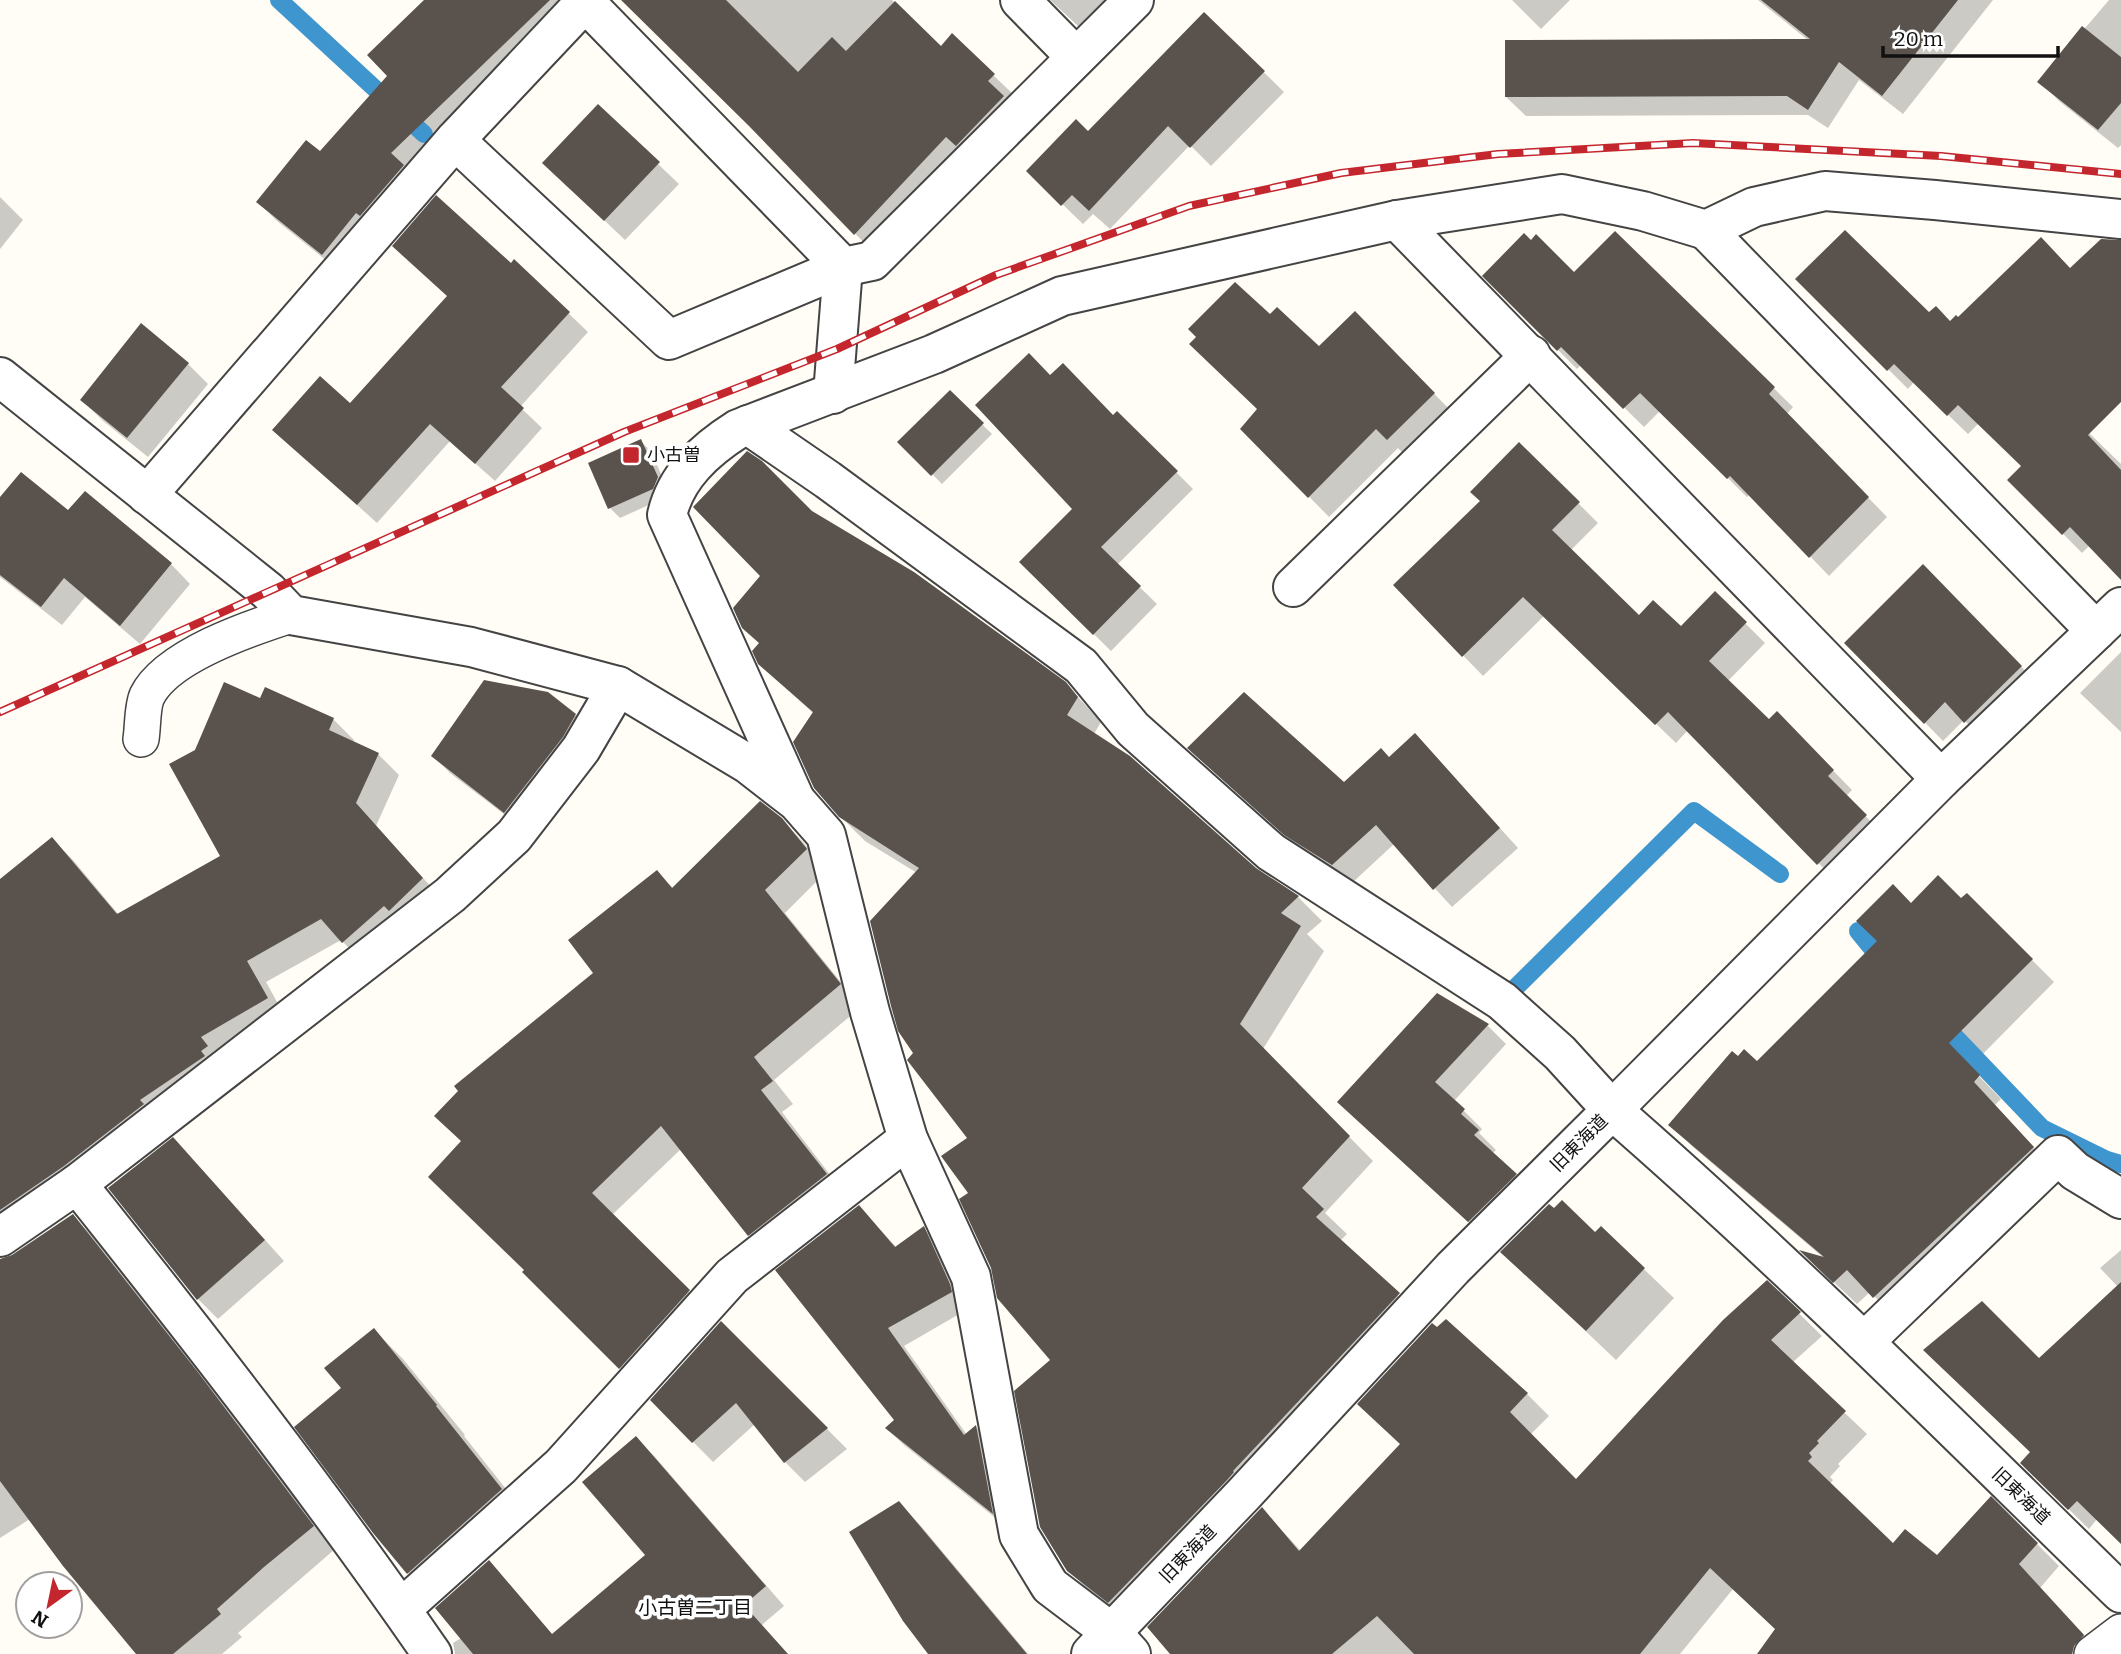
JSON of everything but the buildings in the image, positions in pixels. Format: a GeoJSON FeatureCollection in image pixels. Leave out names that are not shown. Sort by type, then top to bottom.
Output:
{"type":"FeatureCollection","features":[{"type":"Feature","properties":{"kind":"street"},"geometry":{"type":"LineString","coordinates":[[1020,0],[1076,57]]}},
{"type":"Feature","properties":{"kind":"street"},"geometry":{"type":"LineString","coordinates":[[455,140],[669,340],[844,267],[872,261],[1134,0]]}},
{"type":"Feature","properties":{"kind":"street"},"geometry":{"type":"LineString","coordinates":[[147,495],[455,140],[586,1],[844,267],[833,394]]}},
{"type":"Feature","properties":{"kind":"street"},"geometry":{"type":"LineString","coordinates":[[1706,230],[1754,207],[1825,191],[2121,219]]}},
{"type":"Feature","properties":{"kind":"street"},"geometry":{"type":"LineString","coordinates":[[748,425],[850,496],[1081,666],[1133,729],[1271,852],[1502,1001],[1560,1053],[1612,1110],[1941,779],[2108,619],[1706,230],[1643,211],[1562,194],[1397,220],[1062,296],[934,354],[748,425],[725,438],[684,475],[671,497],[667,515],[797,802]]}},
{"type":"Feature","properties":{"kind":"street"},"geometry":{"type":"LineString","coordinates":[[1397,220],[1941,779]]}},
{"type":"Feature","properties":{"kind":"street"},"geometry":{"type":"LineString","coordinates":[[1293,587],[1531,355]]}},
{"type":"Feature","properties":{"kind":"street"},"geometry":{"type":"LineString","coordinates":[[0,377],[268,591],[291,615],[471,647],[618,686],[748,764],[797,802],[826,835],[870,1012],[908,1139],[971,1277],[1019,1535],[1050,1586],[1111,1647]]}},
{"type":"Feature","properties":{"kind":"street"},"geometry":{"type":"LineString","coordinates":[[0,1237],[77,1184],[450,895],[514,836],[580,749],[618,686]]}},
{"type":"Feature","properties":{"kind":"street","name":"旧東海道"},"geometry":{"type":"LineString","coordinates":[[1111,1647],[1453,1268],[1612,1110],[1697,1184],[1864,1342],[2121,1593]]}},
{"type":"Feature","properties":{"kind":"street"},"geometry":{"type":"LineString","coordinates":[[401,1609],[561,1466],[732,1276],[908,1139]]}},
{"type":"Feature","properties":{"kind":"street"},"geometry":{"type":"LineString","coordinates":[[1864,1342],[2059,1155],[2075,1171],[2121,1199]]}},
{"type":"Feature","properties":{"kind":"street"},"geometry":{"type":"LineString","coordinates":[[77,1184],[195,1331],[294,1461],[432,1654]]}},
{"type":"Feature","properties":{"kind":"lane"},"geometry":{"type":"LineString","coordinates":[[141,739],[147,697],[172,667],[238,632],[291,615]]}},
{"type":"Feature","properties":{"kind":"lane"},"geometry":{"type":"LineString","coordinates":[[2092,1654],[2121,1632]]}},
{"type":"Feature","properties":{"kind":"waterway"},"geometry":{"type":"LineString","coordinates":[[279,0],[424,134]]}},
{"type":"Feature","properties":{"kind":"waterway"},"geometry":{"type":"LineString","coordinates":[[1502,1001],[1694,811],[1780,874]]}},
{"type":"Feature","properties":{"kind":"waterway"},"geometry":{"type":"LineString","coordinates":[[1858,931],[1884,963]]}},
{"type":"Feature","properties":{"kind":"waterway"},"geometry":{"type":"LineString","coordinates":[[1940,1021],[2042,1128],[2107,1160],[2121,1164]]}},
{"type":"Feature","properties":{"kind":"railway"},"geometry":{"type":"LineString","coordinates":[[0,712],[624,432],[837,349],[996,275],[1189,206],[1341,173],[1498,154],[1693,143],[1941,156],[2121,174]]}},
{"type":"Feature","properties":{"kind":"place","name":"小古曽"},"geometry":{"type":"Point","coordinates":[631,455]}},
{"type":"Feature","properties":{"kind":"district","name":"小古曽二丁目"},"geometry":{"type":"Point","coordinates":[695,1607]}}]}
